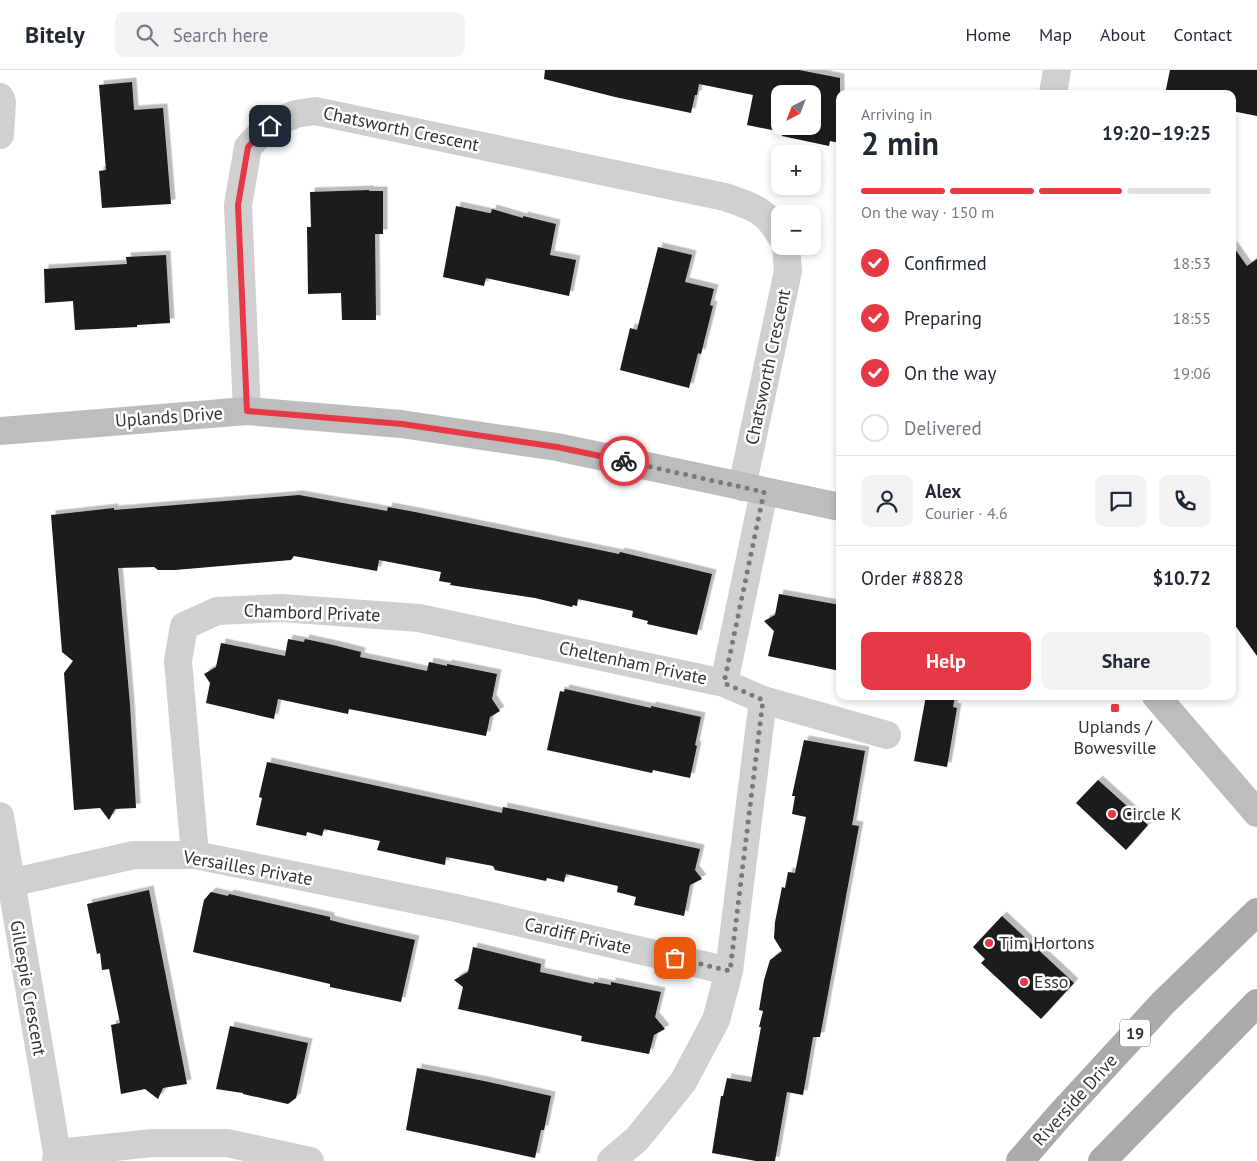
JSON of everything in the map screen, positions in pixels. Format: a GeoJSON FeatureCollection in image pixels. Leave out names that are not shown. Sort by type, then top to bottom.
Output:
{"type":"FeatureCollection","features":[{"type":"Feature","properties":{"kind":"main road","name":"Riverside Drive"},"geometry":{"type":"LineString","coordinates":[[1020,1161],[1163,1003],[1257,912]]}},
{"type":"Feature","properties":{"kind":"main road"},"geometry":{"type":"LineString","coordinates":[[1102,1161],[1257,1003]]}},
{"type":"Feature","properties":{"kind":"street"},"geometry":{"type":"LineString","coordinates":[[1054,90],[1057,70]]}},
{"type":"Feature","properties":{"kind":"street"},"geometry":{"type":"LineString","coordinates":[[0,97],[2,102],[0,135]]}},
{"type":"Feature","properties":{"kind":"street","name":"Chatsworth Crescent"},"geometry":{"type":"LineString","coordinates":[[247,411],[238,205],[248,147],[262,132],[278,121],[296,114],[315,110],[725,197],[758,209],[771,222]]}},
{"type":"Feature","properties":{"kind":"street","name":"Chatsworth Crescent"},"geometry":{"type":"LineString","coordinates":[[724,683],[788,271],[787,255]]}},
{"type":"Feature","properties":{"kind":"street","name":"Uplands Drive"},"geometry":{"type":"LineString","coordinates":[[0,431],[247,411],[402,424],[547,445],[836,506]]}},
{"type":"Feature","properties":{"kind":"street","name":"Chambord Private"},"geometry":{"type":"LineString","coordinates":[[195,856],[178,660],[184,626],[217,611],[281,608],[420,618],[521,639]]}},
{"type":"Feature","properties":{"kind":"street","name":"Cheltenham Private"},"geometry":{"type":"LineString","coordinates":[[521,639],[724,683],[763,700],[888,735]]}},
{"type":"Feature","properties":{"kind":"street"},"geometry":{"type":"LineString","coordinates":[[611,1161],[637,1139],[683,1082],[716,1020],[730,971],[763,700]]}},
{"type":"Feature","properties":{"kind":"street"},"geometry":{"type":"LineString","coordinates":[[1159,700],[1257,813]]}},
{"type":"Feature","properties":{"kind":"street","name":"Gillespie Crescent"},"geometry":{"type":"LineString","coordinates":[[0,816],[57,1157]]}},
{"type":"Feature","properties":{"kind":"street","name":"Versailles Private"},"geometry":{"type":"LineString","coordinates":[[10,883],[134,855],[195,856],[456,908]]}},
{"type":"Feature","properties":{"kind":"street","name":"Cardiff Private"},"geometry":{"type":"LineString","coordinates":[[456,908],[730,971]]}},
{"type":"Feature","properties":{"kind":"street"},"geometry":{"type":"LineString","coordinates":[[57,1157],[153,1143],[227,1143],[310,1161]]}},
{"type":"Feature","properties":{"kind":"building"},"geometry":{"type":"Polygon","coordinates":[[[545,70],[799,70],[840,78],[840,90],[836,90],[836,142],[830,141],[829,146],[782,136],[821,135],[821,85],[771,85],[771,130],[747,125],[753,95],[699,84],[691,113],[615,97],[544,79],[545,70]]]}},
{"type":"Feature","properties":{"kind":"building"},"geometry":{"type":"Polygon","coordinates":[[[1170,70],[1257,70],[1257,116],[1236,112],[1236,90],[1166,90],[1170,70]]]}},
{"type":"Feature","properties":{"kind":"building"},"geometry":{"type":"Polygon","coordinates":[[[132,82],[134,110],[163,108],[171,204],[102,208],[99,171],[106,170],[99,85],[132,82]]]}},
{"type":"Feature","properties":{"kind":"building"},"geometry":{"type":"Polygon","coordinates":[[[383,191],[383,234],[375,234],[376,320],[342,320],[341,293],[308,294],[307,227],[311,227],[310,192],[383,191]]]}},
{"type":"Feature","properties":{"kind":"building"},"geometry":{"type":"Polygon","coordinates":[[[456,206],[489,213],[491,213],[492,209],[523,218],[523,216],[556,224],[550,255],[576,260],[569,296],[486,278],[484,286],[443,277],[456,206]]]}},
{"type":"Feature","properties":{"kind":"building"},"geometry":{"type":"Polygon","coordinates":[[[658,247],[692,255],[685,282],[714,289],[710,305],[713,306],[701,354],[698,353],[689,388],[620,370],[630,328],[637,330],[658,247]]]}},
{"type":"Feature","properties":{"kind":"building"},"geometry":{"type":"Polygon","coordinates":[[[1236,251],[1247,266],[1257,259],[1257,656],[1236,627],[1236,251]]]}},
{"type":"Feature","properties":{"kind":"building"},"geometry":{"type":"Polygon","coordinates":[[[166,255],[170,323],[137,325],[137,327],[75,330],[73,301],[45,303],[44,269],[127,264],[126,257],[166,255]]]}},
{"type":"Feature","properties":{"kind":"building"},"geometry":{"type":"Polygon","coordinates":[[[299,495],[387,511],[388,507],[415,512],[619,554],[620,552],[712,574],[697,635],[647,624],[648,621],[632,617],[633,611],[578,599],[577,606],[573,605],[572,607],[535,598],[450,585],[451,583],[439,581],[441,572],[379,560],[377,571],[294,556],[291,560],[175,570],[158,570],[154,567],[118,568],[130,705],[136,808],[115,809],[109,820],[100,808],[74,810],[64,673],[73,661],[62,652],[51,515],[114,508],[114,510],[299,495]]]}},
{"type":"Feature","properties":{"kind":"building"},"geometry":{"type":"Polygon","coordinates":[[[779,594],[836,604],[836,670],[768,656],[774,631],[764,621],[775,615],[779,594]]]}},
{"type":"Feature","properties":{"kind":"building"},"geometry":{"type":"Polygon","coordinates":[[[288,639],[304,642],[305,639],[333,645],[361,652],[360,657],[427,671],[429,662],[497,674],[492,699],[500,711],[490,717],[486,736],[349,709],[348,714],[278,699],[274,719],[206,703],[210,683],[204,674],[216,667],[221,643],[285,656],[288,639]]]}},
{"type":"Feature","properties":{"kind":"building"},"geometry":{"type":"Polygon","coordinates":[[[565,689],[701,717],[690,778],[653,770],[652,773],[547,750],[560,691],[564,692],[565,689]]]}},
{"type":"Feature","properties":{"kind":"building"},"geometry":{"type":"Polygon","coordinates":[[[925,700],[954,700],[953,707],[957,708],[947,767],[914,761],[925,700]]]}},
{"type":"Feature","properties":{"kind":"building"},"geometry":{"type":"Polygon","coordinates":[[[804,740],[865,751],[852,825],[859,826],[820,1037],[813,1037],[803,1095],[787,1092],[775,1161],[756,1161],[712,1153],[721,1096],[723,1096],[727,1078],[751,1082],[761,1027],[759,1027],[763,1011],[759,1010],[764,980],[770,960],[782,951],[774,938],[775,922],[782,887],[785,888],[788,872],[795,873],[806,817],[792,814],[795,796],[792,796],[804,740]]]}},
{"type":"Feature","properties":{"kind":"building"},"geometry":{"type":"Polygon","coordinates":[[[267,762],[502,813],[503,807],[700,849],[695,870],[702,879],[690,885],[684,916],[634,905],[636,897],[617,892],[618,886],[566,874],[564,882],[547,878],[546,881],[495,870],[493,866],[446,857],[445,865],[377,850],[380,841],[324,829],[322,836],[307,832],[306,836],[256,825],[262,798],[259,797],[267,762]]]}},
{"type":"Feature","properties":{"kind":"building","name":"Circle K"},"geometry":{"type":"Polygon","coordinates":[[[1098,780],[1148,825],[1126,850],[1076,803],[1098,780]]]}},
{"type":"Feature","properties":{"kind":"building"},"geometry":{"type":"Polygon","coordinates":[[[149,890],[187,1084],[163,1088],[158,1099],[145,1089],[121,1094],[111,1025],[120,1023],[109,969],[102,970],[100,953],[97,954],[87,904],[149,890]]]}},
{"type":"Feature","properties":{"kind":"building"},"geometry":{"type":"Polygon","coordinates":[[[211,892],[228,896],[229,894],[330,917],[330,920],[415,940],[401,1002],[330,987],[330,984],[193,952],[204,900],[211,892]]]}},
{"type":"Feature","properties":{"kind":"building"},"geometry":{"type":"Polygon","coordinates":[[[1002,916],[1074,983],[1041,1019],[981,963],[985,959],[973,947],[1002,916]]]}},
{"type":"Feature","properties":{"kind":"building"},"geometry":{"type":"Polygon","coordinates":[[[473,947],[541,964],[540,972],[594,984],[594,982],[611,985],[611,982],[661,992],[655,1017],[665,1029],[654,1035],[649,1054],[581,1041],[582,1036],[458,1009],[463,987],[454,980],[468,972],[473,947]]]}},
{"type":"Feature","properties":{"kind":"building"},"geometry":{"type":"Polygon","coordinates":[[[230,1026],[308,1043],[296,1098],[288,1104],[243,1093],[216,1089],[230,1026]]]}},
{"type":"Feature","properties":{"kind":"building"},"geometry":{"type":"Polygon","coordinates":[[[417,1068],[551,1096],[544,1130],[541,1130],[535,1158],[406,1130],[417,1068]]]}},
{"type":"Feature","properties":{"kind":"way so far"},"geometry":{"type":"LineString","coordinates":[[624,461],[764,492],[724,683],[763,700],[730,971],[675,958]]}},
{"type":"Feature","properties":{"kind":"place","name":"Uplands / Bowesville"},"geometry":{"type":"Point","coordinates":[1115,708]}},
{"type":"Feature","properties":{"kind":"place","name":"Circle K"},"geometry":{"type":"Point","coordinates":[1112,814]}},
{"type":"Feature","properties":{"kind":"place","name":"Tim Hortons"},"geometry":{"type":"Point","coordinates":[989,943]}},
{"type":"Feature","properties":{"kind":"place","name":"Esso"},"geometry":{"type":"Point","coordinates":[1024,982]}},
{"type":"Feature","properties":{"kind":"route"},"geometry":{"type":"LineString","coordinates":[[270,126],[248,147],[238,205],[247,411],[402,424],[557,447],[624,461]]}}]}
